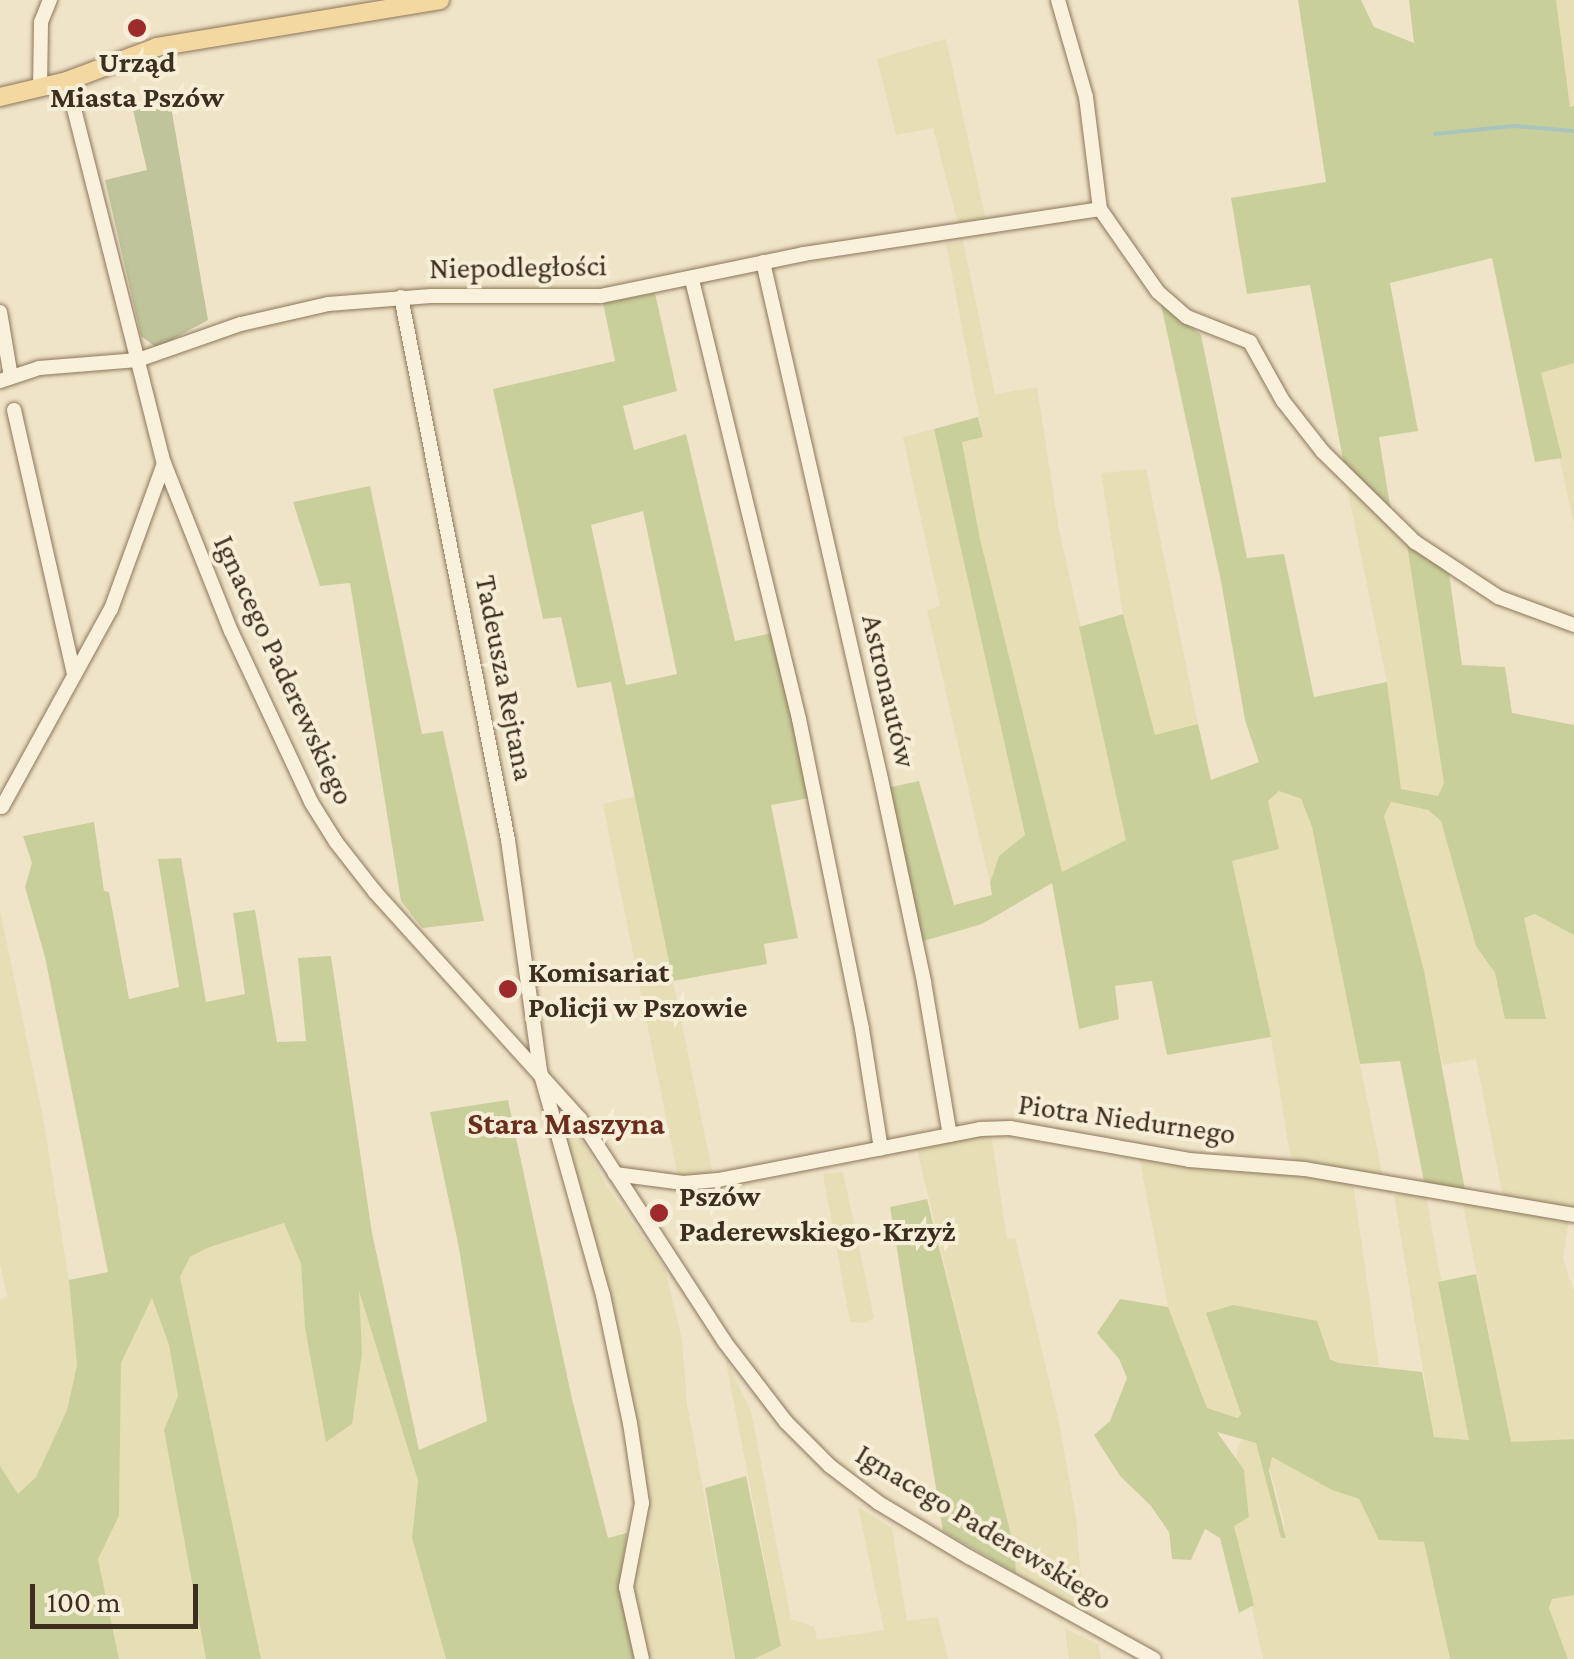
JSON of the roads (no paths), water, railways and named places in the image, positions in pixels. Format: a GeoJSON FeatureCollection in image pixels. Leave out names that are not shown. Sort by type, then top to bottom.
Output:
{"type":"FeatureCollection","features":[{"type":"Feature","properties":{"kind":"main road"},"geometry":{"type":"LineString","coordinates":[[0,97],[66,81],[157,46],[375,6],[440,0]]}},
{"type":"Feature","properties":{"kind":"street"},"geometry":{"type":"LineString","coordinates":[[40,88],[41,22],[50,0]]}},
{"type":"Feature","properties":{"kind":"street"},"geometry":{"type":"LineString","coordinates":[[1058,0],[1086,97],[1100,209],[1158,292],[1187,317],[1250,342],[1292,413],[1345,476],[1390,520],[1498,597],[1574,625]]}},
{"type":"Feature","properties":{"kind":"street","name":"Ignacego Paderewskiego"},"geometry":{"type":"LineString","coordinates":[[66,81],[164,462],[194,547],[311,802],[375,892],[540,1070],[580,1119],[754,1382],[830,1466],[879,1503],[969,1557],[1154,1659]]}},
{"type":"Feature","properties":{"kind":"street","name":"Niepodległości"},"geometry":{"type":"LineString","coordinates":[[6,379],[52,366],[138,360],[241,324],[328,304],[401,297],[601,296],[692,280],[763,262],[1100,209]]}},
{"type":"Feature","properties":{"kind":"street","name":"Astronautów"},"geometry":{"type":"LineString","coordinates":[[763,262],[882,780],[924,982],[950,1135]]}},
{"type":"Feature","properties":{"kind":"street"},"geometry":{"type":"LineString","coordinates":[[692,280],[799,719],[862,1029],[880,1148]]}},
{"type":"Feature","properties":{"kind":"street","name":"Tadeusza Rejtana"},"geometry":{"type":"LineString","coordinates":[[401,297],[468,622],[525,945],[540,1070],[603,1295],[630,1423],[642,1503],[626,1587],[642,1659]]}},
{"type":"Feature","properties":{"kind":"street"},"geometry":{"type":"LineString","coordinates":[[0,312],[6,379]]}},
{"type":"Feature","properties":{"kind":"street"},"geometry":{"type":"LineString","coordinates":[[14,410],[74,675]]}},
{"type":"Feature","properties":{"kind":"street"},"geometry":{"type":"LineString","coordinates":[[2,807],[127,574],[164,462]]}},
{"type":"Feature","properties":{"kind":"street","name":"Piotra Niedurnego"},"geometry":{"type":"LineString","coordinates":[[614,1174],[684,1183],[718,1180],[988,1128],[1040,1130],[1190,1160],[1305,1169],[1574,1215]]}},
{"type":"Feature","properties":{"kind":"waterway"},"geometry":{"type":"LineString","coordinates":[[1435,134],[1514,126],[1574,131]]}},
{"type":"Feature","properties":{"kind":"place","name":"Urząd Miasta Pszów"},"geometry":{"type":"Point","coordinates":[137,28]}},
{"type":"Feature","properties":{"kind":"place","name":"Komisariat Policji w Pszowie"},"geometry":{"type":"Point","coordinates":[508,989]}},
{"type":"Feature","properties":{"kind":"place","name":"Pszów Paderewskiego-Krzyż"},"geometry":{"type":"Point","coordinates":[659,1213]}},
{"type":"Feature","properties":{"kind":"district","name":"Stara Maszyna"},"geometry":{"type":"Point","coordinates":[566,1123]}}]}
